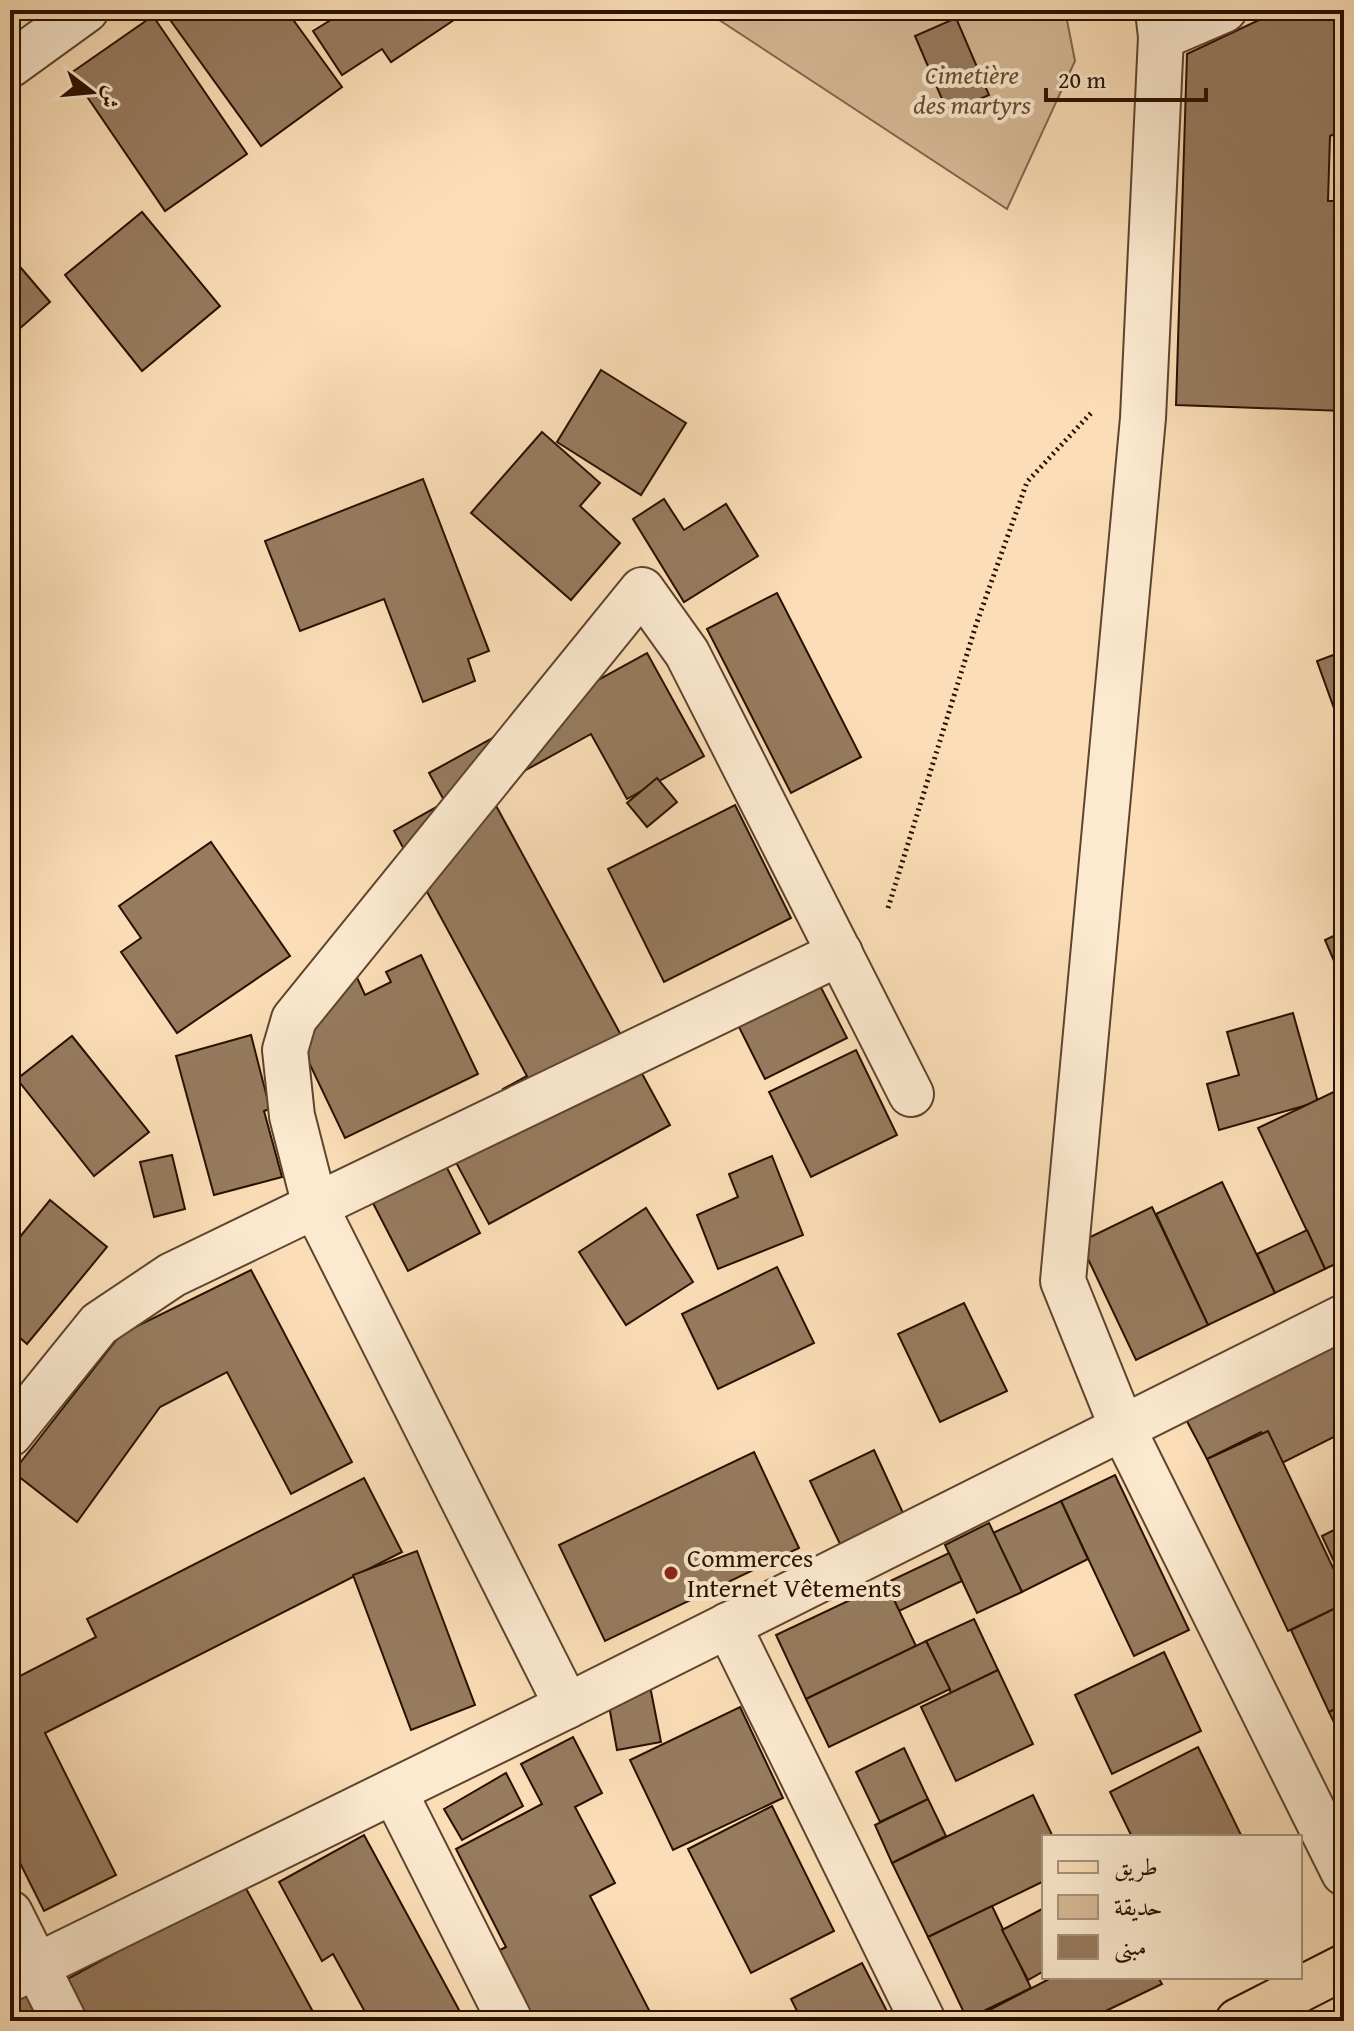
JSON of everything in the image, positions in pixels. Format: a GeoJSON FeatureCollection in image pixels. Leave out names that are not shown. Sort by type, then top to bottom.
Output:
{"type":"FeatureCollection","features":[{"type":"Feature","properties":{"kind":"main road"},"geometry":{"type":"LineString","coordinates":[[1238,2021],[1344,1967]]}},
{"type":"Feature","properties":{"kind":"street"},"geometry":{"type":"LineString","coordinates":[[10,65],[86,10]]}},
{"type":"Feature","properties":{"kind":"street"},"geometry":{"type":"LineString","coordinates":[[1224,10],[1159,24],[1143,418],[1063,1281],[1122,1427],[1344,1873]]}},
{"type":"Feature","properties":{"kind":"street"},"geometry":{"type":"LineString","coordinates":[[567,1706],[315,1206],[292,1116],[285,1050],[294,1019],[642,590],[687,653],[911,1094]]}},
{"type":"Feature","properties":{"kind":"street"},"geometry":{"type":"LineString","coordinates":[[10,1434],[99,1324],[172,1275],[840,953]]}},
{"type":"Feature","properties":{"kind":"street"},"geometry":{"type":"LineString","coordinates":[[23,1972],[567,1706],[1344,1317]]}},
{"type":"Feature","properties":{"kind":"street"},"geometry":{"type":"LineString","coordinates":[[728,1625],[923,2021]]}},
{"type":"Feature","properties":{"kind":"street"},"geometry":{"type":"LineString","coordinates":[[394,1791],[510,2021]]}},
{"type":"Feature","properties":{"kind":"street"},"geometry":{"type":"LineString","coordinates":[[10,1913],[23,1972],[64,2021]]}},
{"type":"Feature","properties":{"kind":"path"},"geometry":{"type":"LineString","coordinates":[[888,908],[976,625],[1027,482],[1095,409]]}},
{"type":"Feature","properties":{"kind":"green space","name":"Cimetière des martyrs"},"geometry":{"type":"Polygon","coordinates":[[[704,10],[1065,10],[1075,61],[1007,209],[704,10]]]}},
{"type":"Feature","properties":{"kind":"building"},"geometry":{"type":"Polygon","coordinates":[[[163,10],[286,10],[342,87],[261,146],[163,10]]]}},
{"type":"Feature","properties":{"kind":"building"},"geometry":{"type":"Polygon","coordinates":[[[322,10],[466,12],[391,62],[382,49],[342,75],[313,31],[329,21],[322,10]]]}},
{"type":"Feature","properties":{"kind":"building"},"geometry":{"type":"Polygon","coordinates":[[[1280,10],[1344,10],[1344,130],[1330,136],[1328,201],[1344,201],[1344,411],[1176,405],[1187,54],[1280,10]]]}},
{"type":"Feature","properties":{"kind":"building"},"geometry":{"type":"Polygon","coordinates":[[[153,16],[247,154],[165,211],[71,73],[153,16]]]}},
{"type":"Feature","properties":{"kind":"building"},"geometry":{"type":"Polygon","coordinates":[[[956,18],[989,95],[948,113],[915,36],[956,18]]]}},
{"type":"Feature","properties":{"kind":"building"},"geometry":{"type":"Polygon","coordinates":[[[142,212],[220,306],[142,371],[65,275],[142,212]]]}},
{"type":"Feature","properties":{"kind":"building"},"geometry":{"type":"Polygon","coordinates":[[[10,255],[50,302],[10,337],[10,255]]]}},
{"type":"Feature","properties":{"kind":"building"},"geometry":{"type":"Polygon","coordinates":[[[601,370],[686,423],[641,495],[557,442],[601,370]]]}},
{"type":"Feature","properties":{"kind":"building"},"geometry":{"type":"Polygon","coordinates":[[[542,432],[600,483],[580,506],[620,543],[571,600],[471,513],[542,432]]]}},
{"type":"Feature","properties":{"kind":"building"},"geometry":{"type":"Polygon","coordinates":[[[423,479],[489,651],[468,659],[475,681],[423,702],[384,599],[300,631],[265,541],[423,479]]]}},
{"type":"Feature","properties":{"kind":"building"},"geometry":{"type":"Polygon","coordinates":[[[664,499],[684,530],[726,504],[758,556],[684,602],[633,519],[664,499]]]}},
{"type":"Feature","properties":{"kind":"building"},"geometry":{"type":"Polygon","coordinates":[[[777,593],[861,757],[791,793],[707,629],[777,593]]]}},
{"type":"Feature","properties":{"kind":"building"},"geometry":{"type":"Polygon","coordinates":[[[1344,651],[1344,736],[1317,661],[1344,651]]]}},
{"type":"Feature","properties":{"kind":"building"},"geometry":{"type":"Polygon","coordinates":[[[647,653],[704,756],[627,799],[591,734],[488,791],[670,1125],[489,1224],[452,1155],[519,1117],[503,1089],[527,1076],[394,831],[445,802],[429,773],[647,653]]]}},
{"type":"Feature","properties":{"kind":"building"},"geometry":{"type":"Polygon","coordinates":[[[657,778],[677,802],[647,827],[627,803],[657,778]]]}},
{"type":"Feature","properties":{"kind":"building"},"geometry":{"type":"Polygon","coordinates":[[[735,805],[791,918],[664,982],[608,869],[735,805]]]}},
{"type":"Feature","properties":{"kind":"building"},"geometry":{"type":"Polygon","coordinates":[[[211,842],[290,956],[177,1033],[121,952],[141,938],[119,906],[211,842]]]}},
{"type":"Feature","properties":{"kind":"building"},"geometry":{"type":"Polygon","coordinates":[[[1344,931],[1344,984],[1325,940],[1344,931]]]}},
{"type":"Feature","properties":{"kind":"building"},"geometry":{"type":"Polygon","coordinates":[[[421,955],[478,1074],[345,1138],[282,1006],[354,971],[365,995],[391,982],[386,972],[421,955]]]}},
{"type":"Feature","properties":{"kind":"building"},"geometry":{"type":"Polygon","coordinates":[[[813,972],[847,1038],[765,1079],[732,1013],[813,972]]]}},
{"type":"Feature","properties":{"kind":"building"},"geometry":{"type":"Polygon","coordinates":[[[1293,1013],[1318,1102],[1219,1130],[1207,1084],[1239,1075],[1227,1032],[1293,1013]]]}},
{"type":"Feature","properties":{"kind":"building"},"geometry":{"type":"Polygon","coordinates":[[[251,1035],[270,1109],[264,1111],[282,1177],[214,1195],[176,1056],[251,1035]]]}},
{"type":"Feature","properties":{"kind":"building"},"geometry":{"type":"Polygon","coordinates":[[[72,1036],[149,1132],[94,1176],[17,1079],[72,1036]]]}},
{"type":"Feature","properties":{"kind":"building"},"geometry":{"type":"Polygon","coordinates":[[[856,1050],[897,1135],[811,1177],[769,1092],[856,1050]]]}},
{"type":"Feature","properties":{"kind":"building"},"geometry":{"type":"Polygon","coordinates":[[[1344,1087],[1344,1260],[1325,1269],[1258,1128],[1344,1087]]]}},
{"type":"Feature","properties":{"kind":"building"},"geometry":{"type":"Polygon","coordinates":[[[172,1155],[185,1209],[154,1217],[140,1162],[172,1155]]]}},
{"type":"Feature","properties":{"kind":"building"},"geometry":{"type":"Polygon","coordinates":[[[772,1156],[803,1235],[718,1269],[697,1215],[738,1197],[729,1174],[772,1156]]]}},
{"type":"Feature","properties":{"kind":"building"},"geometry":{"type":"Polygon","coordinates":[[[445,1164],[480,1233],[408,1271],[357,1172],[445,1164]]]}},
{"type":"Feature","properties":{"kind":"building"},"geometry":{"type":"Polygon","coordinates":[[[1222,1182],[1275,1293],[1208,1325],[1156,1214],[1222,1182]]]}},
{"type":"Feature","properties":{"kind":"building"},"geometry":{"type":"Polygon","coordinates":[[[50,1200],[107,1247],[27,1344],[10,1329],[10,1249],[50,1200]]]}},
{"type":"Feature","properties":{"kind":"building"},"geometry":{"type":"Polygon","coordinates":[[[1152,1207],[1208,1325],[1136,1360],[1080,1242],[1152,1207]]]}},
{"type":"Feature","properties":{"kind":"building"},"geometry":{"type":"Polygon","coordinates":[[[646,1208],[693,1282],[626,1325],[579,1252],[646,1208]]]}},
{"type":"Feature","properties":{"kind":"building"},"geometry":{"type":"Polygon","coordinates":[[[1307,1230],[1325,1269],[1275,1293],[1257,1254],[1307,1230]]]}},
{"type":"Feature","properties":{"kind":"building"},"geometry":{"type":"Polygon","coordinates":[[[777,1267],[814,1343],[718,1389],[682,1314],[777,1267]]]}},
{"type":"Feature","properties":{"kind":"building"},"geometry":{"type":"Polygon","coordinates":[[[251,1270],[352,1462],[291,1494],[227,1372],[160,1407],[77,1522],[13,1472],[121,1334],[251,1270]]]}},
{"type":"Feature","properties":{"kind":"building"},"geometry":{"type":"Polygon","coordinates":[[[964,1303],[1007,1391],[940,1422],[898,1334],[964,1303]]]}},
{"type":"Feature","properties":{"kind":"building"},"geometry":{"type":"Polygon","coordinates":[[[1332,1337],[1344,1361],[1344,1432],[1278,1465],[1261,1432],[1207,1459],[1183,1414],[1332,1337]]]}},
{"type":"Feature","properties":{"kind":"building"},"geometry":{"type":"Polygon","coordinates":[[[1268,1431],[1344,1591],[1344,1604],[1288,1631],[1207,1459],[1268,1431]]]}},
{"type":"Feature","properties":{"kind":"building"},"geometry":{"type":"Polygon","coordinates":[[[874,1450],[903,1513],[840,1544],[810,1481],[874,1450]]]}},
{"type":"Feature","properties":{"kind":"building"},"geometry":{"type":"Polygon","coordinates":[[[754,1452],[799,1548],[605,1641],[559,1545],[754,1452]]]}},
{"type":"Feature","properties":{"kind":"building"},"geometry":{"type":"Polygon","coordinates":[[[1115,1475],[1189,1630],[1134,1656],[1061,1501],[1115,1475]]]}},
{"type":"Feature","properties":{"kind":"building"},"geometry":{"type":"Polygon","coordinates":[[[364,1478],[402,1552],[45,1733],[116,1875],[44,1911],[10,1843],[10,1681],[96,1637],[87,1619],[364,1478]]]}},
{"type":"Feature","properties":{"kind":"building"},"geometry":{"type":"Polygon","coordinates":[[[1061,1501],[1088,1559],[1022,1592],[993,1533],[1061,1501]]]}},
{"type":"Feature","properties":{"kind":"building"},"geometry":{"type":"Polygon","coordinates":[[[989,1523],[1022,1592],[977,1613],[945,1545],[989,1523]]]}},
{"type":"Feature","properties":{"kind":"building"},"geometry":{"type":"Polygon","coordinates":[[[1344,1525],[1344,1583],[1322,1536],[1344,1525]]]}},
{"type":"Feature","properties":{"kind":"building"},"geometry":{"type":"Polygon","coordinates":[[[417,1551],[475,1705],[411,1730],[353,1575],[417,1551]]]}},
{"type":"Feature","properties":{"kind":"building"},"geometry":{"type":"Polygon","coordinates":[[[949,1553],[962,1581],[899,1611],[886,1583],[949,1553]]]}},
{"type":"Feature","properties":{"kind":"building"},"geometry":{"type":"Polygon","coordinates":[[[886,1583],[916,1646],[806,1699],[776,1635],[886,1583]]]}},
{"type":"Feature","properties":{"kind":"building"},"geometry":{"type":"Polygon","coordinates":[[[1344,1604],[1344,1705],[1329,1712],[1291,1630],[1344,1604]]]}},
{"type":"Feature","properties":{"kind":"building"},"geometry":{"type":"Polygon","coordinates":[[[974,1619],[998,1670],[951,1693],[926,1641],[974,1619]]]}},
{"type":"Feature","properties":{"kind":"building"},"geometry":{"type":"Polygon","coordinates":[[[926,1641],[950,1689],[829,1747],[806,1699],[926,1641]]]}},
{"type":"Feature","properties":{"kind":"building"},"geometry":{"type":"Polygon","coordinates":[[[1164,1652],[1201,1731],[1112,1774],[1075,1695],[1164,1652]]]}},
{"type":"Feature","properties":{"kind":"building"},"geometry":{"type":"Polygon","coordinates":[[[998,1670],[1033,1744],[956,1781],[921,1707],[998,1670]]]}},
{"type":"Feature","properties":{"kind":"building"},"geometry":{"type":"Polygon","coordinates":[[[649,1681],[661,1742],[617,1750],[606,1689],[649,1681]]]}},
{"type":"Feature","properties":{"kind":"building"},"geometry":{"type":"Polygon","coordinates":[[[1344,1705],[1344,1743],[1329,1712],[1344,1705]]]}},
{"type":"Feature","properties":{"kind":"building"},"geometry":{"type":"Polygon","coordinates":[[[740,1707],[783,1798],[673,1850],[630,1760],[740,1707]]]}},
{"type":"Feature","properties":{"kind":"building"},"geometry":{"type":"Polygon","coordinates":[[[573,1737],[602,1793],[575,1807],[615,1883],[590,1896],[650,2012],[632,2021],[532,2021],[496,1952],[506,1947],[456,1849],[542,1804],[521,1764],[573,1737]]]}},
{"type":"Feature","properties":{"kind":"building"},"geometry":{"type":"Polygon","coordinates":[[[1198,1747],[1241,1835],[1131,1835],[1110,1792],[1198,1747]]]}},
{"type":"Feature","properties":{"kind":"building"},"geometry":{"type":"Polygon","coordinates":[[[904,1748],[928,1799],[880,1822],[856,1772],[904,1748]]]}},
{"type":"Feature","properties":{"kind":"building"},"geometry":{"type":"Polygon","coordinates":[[[506,1773],[523,1806],[462,1840],[444,1809],[506,1773]]]}},
{"type":"Feature","properties":{"kind":"building"},"geometry":{"type":"Polygon","coordinates":[[[1033,1795],[1052,1835],[1042,1835],[1042,1882],[928,1937],[892,1863],[1033,1795]]]}},
{"type":"Feature","properties":{"kind":"building"},"geometry":{"type":"Polygon","coordinates":[[[928,1799],[946,1836],[892,1863],[875,1825],[928,1799]]]}},
{"type":"Feature","properties":{"kind":"building"},"geometry":{"type":"Polygon","coordinates":[[[772,1806],[834,1931],[751,1973],[688,1849],[772,1806]]]}},
{"type":"Feature","properties":{"kind":"building"},"geometry":{"type":"Polygon","coordinates":[[[364,1835],[465,2021],[370,2021],[333,1954],[322,1961],[279,1882],[364,1835]]]}},
{"type":"Feature","properties":{"kind":"building"},"geometry":{"type":"Polygon","coordinates":[[[243,1883],[318,2021],[83,2021],[62,1982],[243,1883]]]}},
{"type":"Feature","properties":{"kind":"building"},"geometry":{"type":"Polygon","coordinates":[[[992,1906],[1031,1988],[967,2019],[928,1937],[992,1906]]]}},
{"type":"Feature","properties":{"kind":"building"},"geometry":{"type":"Polygon","coordinates":[[[1042,1909],[1042,1972],[1028,1980],[1002,1930],[1042,1909]]]}},
{"type":"Feature","properties":{"kind":"building"},"geometry":{"type":"Polygon","coordinates":[[[862,1963],[892,2021],[802,2021],[791,1999],[862,1963]]]}},
{"type":"Feature","properties":{"kind":"building"},"geometry":{"type":"Polygon","coordinates":[[[10,1979],[51,2009],[34,2016],[36,2021],[10,2021],[10,1979]]]}},
{"type":"Feature","properties":{"kind":"building"},"geometry":{"type":"Polygon","coordinates":[[[1049,1979],[1159,1979],[1162,1984],[1085,2021],[968,2021],[1049,1979]]]}},
{"type":"Feature","properties":{"kind":"place","name":"Commerces Internet Vêtements"},"geometry":{"type":"Point","coordinates":[671,1573]}}]}
